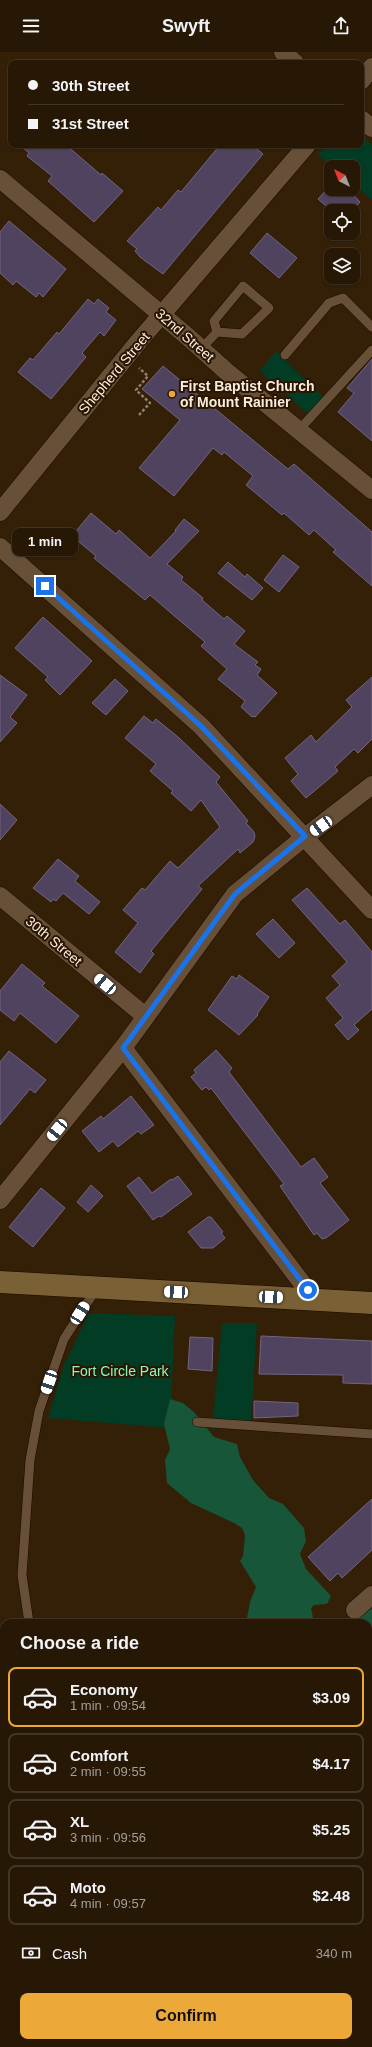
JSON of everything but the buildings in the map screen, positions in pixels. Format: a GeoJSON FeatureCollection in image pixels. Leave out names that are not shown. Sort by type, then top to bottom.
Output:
{"type":"FeatureCollection","features":[{"type":"Feature","properties":{"kind":"main road"},"geometry":{"type":"LineString","coordinates":[[0,1282],[372,1303]]}},
{"type":"Feature","properties":{"kind":"street"},"geometry":{"type":"LineString","coordinates":[[283,52],[292,60]]}},
{"type":"Feature","properties":{"kind":"street"},"geometry":{"type":"LineString","coordinates":[[364,77],[372,67]]}},
{"type":"Feature","properties":{"kind":"street"},"geometry":{"type":"LineString","coordinates":[[364,121],[372,128]]}},
{"type":"Feature","properties":{"kind":"street","name":"Shepherd Street"},"geometry":{"type":"LineString","coordinates":[[0,512],[162,315],[304,148]]}},
{"type":"Feature","properties":{"kind":"street","name":"32nd Street"},"geometry":{"type":"LineString","coordinates":[[0,179],[202,348],[227,372],[372,490]]}},
{"type":"Feature","properties":{"kind":"street"},"geometry":{"type":"LineString","coordinates":[[0,547],[201,726],[305,836],[372,910]]}},
{"type":"Feature","properties":{"kind":"street"},"geometry":{"type":"LineString","coordinates":[[0,1200],[123,1048],[235,894],[305,836],[372,785]]}},
{"type":"Feature","properties":{"kind":"street","name":"30th Street"},"geometry":{"type":"LineString","coordinates":[[0,896],[145,1016]]}},
{"type":"Feature","properties":{"kind":"street"},"geometry":{"type":"LineString","coordinates":[[123,1048],[315,1300]]}},
{"type":"Feature","properties":{"kind":"street"},"geometry":{"type":"LineString","coordinates":[[355,1610],[372,1595]]}},
{"type":"Feature","properties":{"kind":"lane"},"geometry":{"type":"LineString","coordinates":[[243,286],[269,308],[242,334],[217,332],[214,321],[243,286]]}},
{"type":"Feature","properties":{"kind":"lane"},"geometry":{"type":"LineString","coordinates":[[285,355],[329,303],[342,298],[372,327]]}},
{"type":"Feature","properties":{"kind":"lane"},"geometry":{"type":"LineString","coordinates":[[202,348],[217,332]]}},
{"type":"Feature","properties":{"kind":"lane"},"geometry":{"type":"LineString","coordinates":[[298,430],[372,350]]}},
{"type":"Feature","properties":{"kind":"lane"},"geometry":{"type":"LineString","coordinates":[[28,1619],[22,1575],[30,1460],[40,1411],[64,1339],[97,1288]]}},
{"type":"Feature","properties":{"kind":"lane"},"geometry":{"type":"LineString","coordinates":[[197,1422],[372,1434]]}},
{"type":"Feature","properties":{"kind":"path"},"geometry":{"type":"LineString","coordinates":[[137,366],[148,376],[136,390],[150,403],[139,415]]}},
{"type":"Feature","properties":{"kind":"green space"},"geometry":{"type":"Polygon","coordinates":[[[364,138],[372,145],[372,200],[360,190],[360,160],[324,160],[318,155],[324,148],[364,148],[364,138]]]}},
{"type":"Feature","properties":{"kind":"green space"},"geometry":{"type":"Polygon","coordinates":[[[276,351],[323,397],[309,415],[260,371],[276,351]]]}},
{"type":"Feature","properties":{"kind":"green space","name":"Fort Circle Park"},"geometry":{"type":"Polygon","coordinates":[[[89,1313],[175,1316],[170,1428],[48,1418],[64,1365],[89,1313]]]}},
{"type":"Feature","properties":{"kind":"green space"},"geometry":{"type":"Polygon","coordinates":[[[222,1323],[257,1323],[251,1425],[212,1429],[222,1323]]]}},
{"type":"Feature","properties":{"kind":"green space"},"geometry":{"type":"Polygon","coordinates":[[[170,1399],[183,1403],[194,1412],[214,1437],[237,1444],[240,1457],[253,1480],[269,1498],[283,1504],[304,1528],[306,1541],[300,1554],[306,1569],[331,1596],[327,1604],[314,1605],[311,1608],[314,1619],[247,1619],[250,1602],[256,1587],[240,1561],[243,1556],[245,1535],[242,1528],[191,1503],[167,1483],[165,1460],[170,1449],[164,1424],[170,1399]]]}},
{"type":"Feature","properties":{"kind":"green space"},"geometry":{"type":"Polygon","coordinates":[[[372,1608],[372,1619],[358,1619],[372,1608]]]}},
{"type":"Feature","properties":{"kind":"place","name":"First Baptist Church of Mount Rainier"},"geometry":{"type":"Point","coordinates":[172,394]}},
{"type":"Feature","properties":{"kind":"route"},"geometry":{"type":"LineString","coordinates":[[45,586],[201,726],[305,836],[235,894],[134,1030],[123,1048],[308,1290]]}}]}
